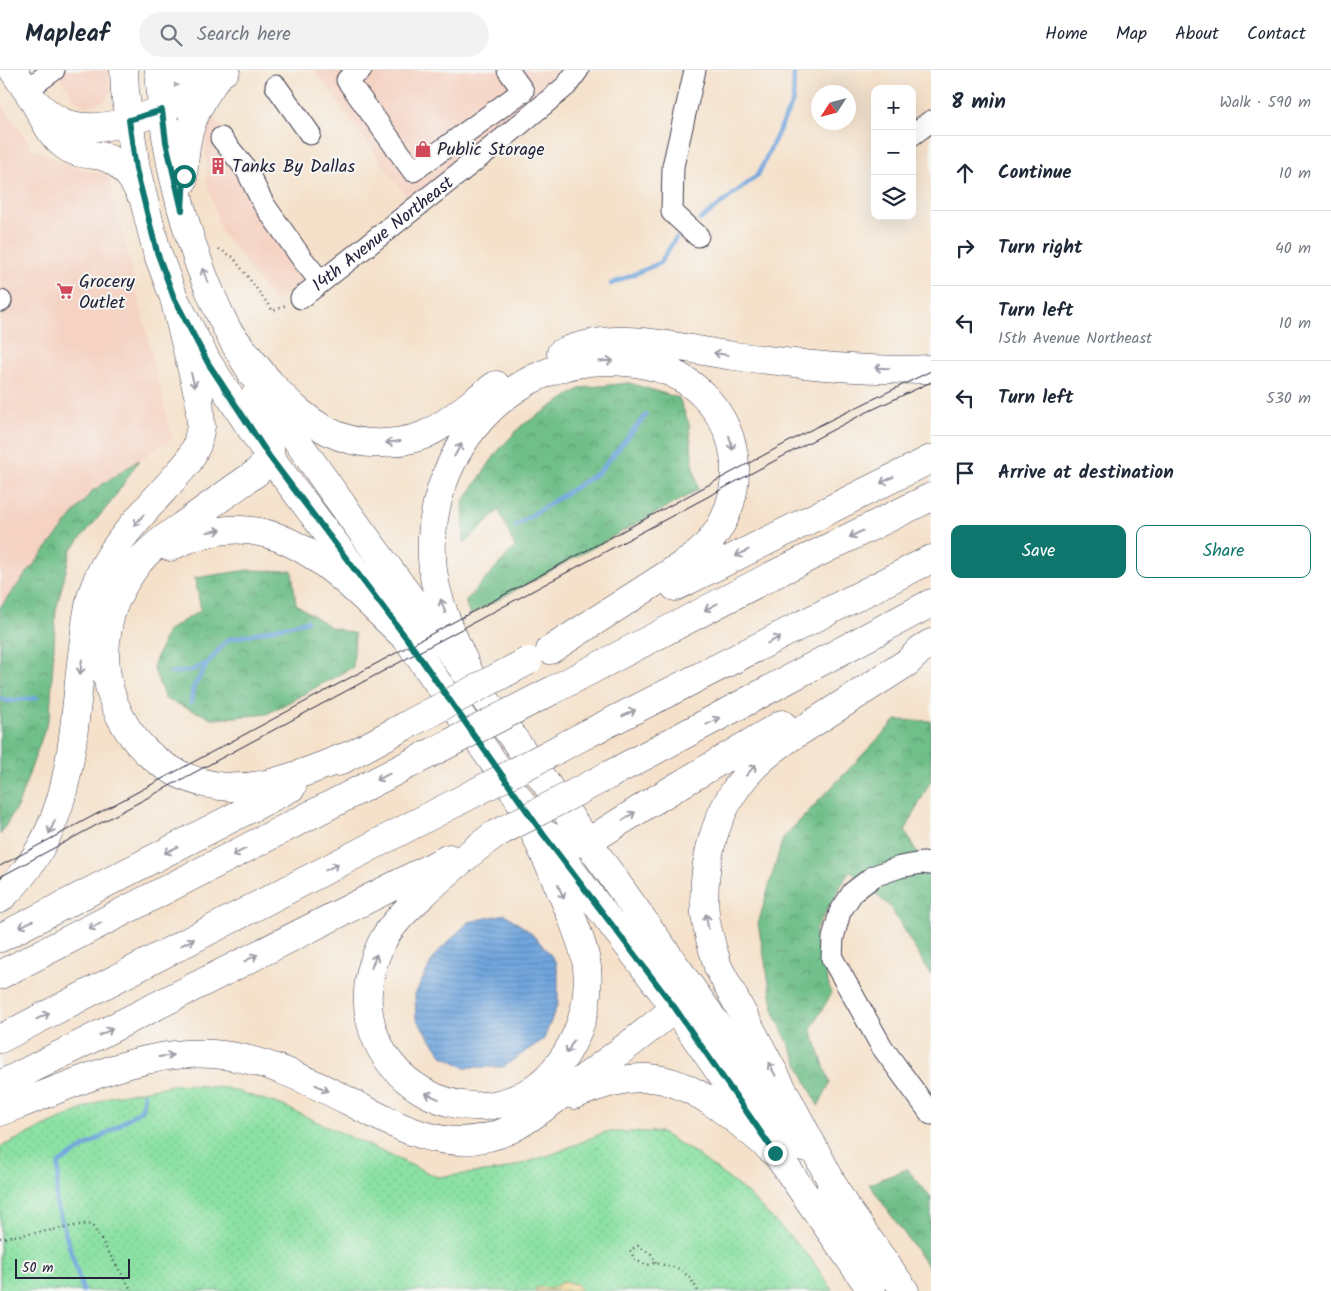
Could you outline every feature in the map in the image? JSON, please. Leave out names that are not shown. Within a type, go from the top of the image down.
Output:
[{"type":"main road","points":[[0,899],[19,881],[32,864],[45,840],[62,799],[69,759],[88,608],[98,576],[116,546],[189,461],[197,445],[201,426],[199,398],[174,298],[157,252],[136,169],[125,92],[124,70]]},
{"type":"main road","points":[[138,70],[141,91],[162,110]]},
{"type":"main road","points":[[159,70],[166,142],[182,210],[202,269],[228,331],[266,397],[346,511],[588,842],[905,1291]]},
{"type":"main road","points":[[179,70],[197,77],[222,73]]},
{"type":"main road","points":[[24,87],[48,113],[68,124],[96,126],[129,120],[162,110],[181,102],[222,73]]},
{"type":"main road","points":[[182,210],[185,155],[189,128],[195,111],[222,73]]},
{"type":"main road","points":[[24,87],[54,136],[65,146],[78,152],[102,156],[120,165],[134,181],[143,200]]},
{"type":"main road","points":[[129,120],[146,142],[161,204],[190,289],[219,348],[251,400],[261,407],[310,477],[346,511]]},
{"type":"main road","points":[[174,298],[208,363],[269,456],[407,639],[543,834],[675,1008],[872,1291]]},
{"type":"main road","points":[[228,331],[283,396],[311,421],[341,438],[376,444],[408,440],[429,433],[514,373],[567,350],[604,340],[646,341],[731,355],[821,366],[931,369]]},
{"type":"main road","points":[[474,684],[443,607],[434,575],[431,550],[432,525],[440,488],[459,447],[474,427],[501,400],[547,373],[581,364],[614,360],[650,365],[666,370],[696,388],[710,402],[726,429],[732,446],[735,474],[733,492],[724,519],[710,541],[693,558],[539,655]]},
{"type":"main road","points":[[251,400],[252,412],[268,436],[271,446],[269,456],[264,465],[256,472],[147,553],[118,596],[109,621],[105,646],[105,671],[111,698],[120,718],[133,738],[150,755],[166,767],[191,780],[218,786],[252,786],[278,781],[353,754]]},
{"type":"main road","points":[[0,938],[240,815],[539,655],[931,459]]},
{"type":"main road","points":[[0,975],[772,576],[931,497]]},
{"type":"main road","points":[[118,596],[135,575],[153,558],[168,548],[204,533],[221,530],[253,531],[283,538],[300,546],[347,583],[407,639]]},
{"type":"main road","points":[[0,1039],[585,735],[931,559]]},
{"type":"main road","points":[[0,1086],[494,836],[931,603]]},
{"type":"main road","points":[[543,834],[568,843],[588,842],[901,652],[926,646]]},
{"type":"main road","points":[[844,1205],[718,966],[710,941],[705,915],[704,889],[707,864],[718,822],[728,802],[750,770],[785,741],[908,662],[926,646]]},
{"type":"main road","points":[[494,836],[457,863],[402,914],[382,942],[372,964],[368,984],[368,1008],[371,1026],[380,1049],[391,1065],[407,1081],[428,1095],[451,1103],[468,1106],[485,1106],[511,1100],[535,1087],[547,1077],[564,1058],[572,1044],[579,1028],[587,998],[586,966],[583,950],[563,896],[519,800]]},
{"type":"main road","points":[[0,1112],[118,1067],[152,1058],[180,1054],[212,1054],[256,1061],[299,1076],[387,1121],[432,1137],[446,1140],[471,1140],[492,1136],[512,1128],[542,1108],[675,1008],[682,992],[683,984],[680,972]]},
{"type":"main road","points":[[0,1125],[118,1067]]},
{"type":"main road","points":[[542,1108],[582,1092],[623,1080],[648,1078],[670,1082],[693,1092],[725,1112],[775,1153]]},
{"type":"street","points":[[24,87],[54,70]]},
{"type":"street","points":[[349,73],[413,171],[522,91],[508,70]]},
{"type":"street","name":"14th Avenue Northeast","points":[[301,298],[501,140],[566,86],[578,70]]},
{"type":"street","points":[[695,70],[673,166],[672,212],[698,236]]},
{"type":"street","points":[[276,86],[310,134]]},
{"type":"street","points":[[916,132],[931,121]]},
{"type":"street","points":[[222,138],[246,169],[263,203],[297,252],[321,282]]},
{"type":"street","points":[[931,864],[922,863],[900,867],[874,876],[853,892],[840,912],[833,938],[832,958],[882,1047],[931,1114]]},
{"type":"path","points":[[219,249],[233,257],[273,311],[301,298]]},
{"type":"path","points":[[0,1238],[85,1224],[92,1225],[132,1291]]},
{"type":"path","points":[[656,1263],[651,1254],[638,1246],[630,1250],[635,1260],[647,1264],[656,1263],[680,1270],[690,1279],[698,1291]]},
{"type":"shaded area","points":[[55,70],[111,70],[111,90],[105,100],[95,105],[85,106],[74,98]]},
{"type":"shaded area","name":"Public Storage","points":[[314,70],[563,70],[537,96],[411,203]]},
{"type":"shaded area","points":[[0,101],[33,149],[80,169],[109,176],[172,439],[92,491],[0,607]]},
{"type":"shaded area","points":[[207,108],[323,267],[275,303],[221,231],[207,181],[205,119]]},
{"type":"green space","points":[[629,383],[679,398],[689,424],[698,490],[470,615],[465,601],[515,547],[499,510],[464,543],[463,502],[498,451],[521,426],[581,388]]},
{"type":"green space","points":[[139,460],[112,501],[71,550],[56,610],[50,715],[18,805],[0,835],[0,607],[92,491]]},
{"type":"green space","points":[[248,570],[292,571],[296,604],[330,627],[355,634],[353,667],[267,714],[214,719],[165,699],[153,667],[167,631],[201,610],[195,578]]},
{"type":"green space","points":[[896,720],[931,721],[931,780],[905,831],[931,878],[931,975],[890,907],[850,870],[815,931],[831,994],[811,1029],[830,1083],[818,1106],[775,1015],[758,924],[783,838]]},
{"type":"green space","points":[[178,1084],[226,1088],[281,1105],[437,1177],[502,1170],[553,1154],[605,1132],[660,1132],[695,1153],[746,1192],[809,1256],[833,1291],[0,1291],[0,1147],[109,1097]]},
{"type":"green space","points":[[907,1169],[931,1197],[931,1271],[869,1184]]},
{"type":"sand","points":[[562,1282],[577,1284],[581,1291],[536,1291],[535,1288],[551,1289]]},
{"type":"water","points":[[505,914],[530,932],[556,962],[558,1003],[544,1039],[503,1067],[464,1067],[443,1056],[416,1019],[415,994],[435,955],[468,922]]},
{"type":"waterway","points":[[700,220],[758,175],[793,101],[794,70]]},
{"type":"waterway","points":[[611,284],[660,263],[676,238]]},
{"type":"waterway","points":[[515,526],[599,472],[646,415]]},
{"type":"waterway","points":[[191,703],[193,688],[208,663],[227,640],[307,621]]},
{"type":"waterway","points":[[171,673],[190,671],[208,663]]},
{"type":"waterway","points":[[0,698],[8,701],[37,698]]},
{"type":"waterway","points":[[83,1291],[56,1202],[59,1163],[142,1109],[144,1094]]},
{"type":"tram line","points":[[0,866],[816,427],[931,371]]},
{"type":"tram line","points":[[0,877],[804,445],[863,414],[931,382]]},
{"type":"place","name":"Public Storage","points":[[423,149]]},
{"type":"place","name":"Tanks By Dallas","points":[[218,166]]},
{"type":"place","name":"Grocery Outlet","points":[[65,291]]},
{"type":"route","points":[[184,176],[182,210],[166,142],[162,110],[129,120],[136,169],[157,252],[174,298],[208,363],[269,456],[407,639],[543,834],[675,1008],[775,1153]]}]
